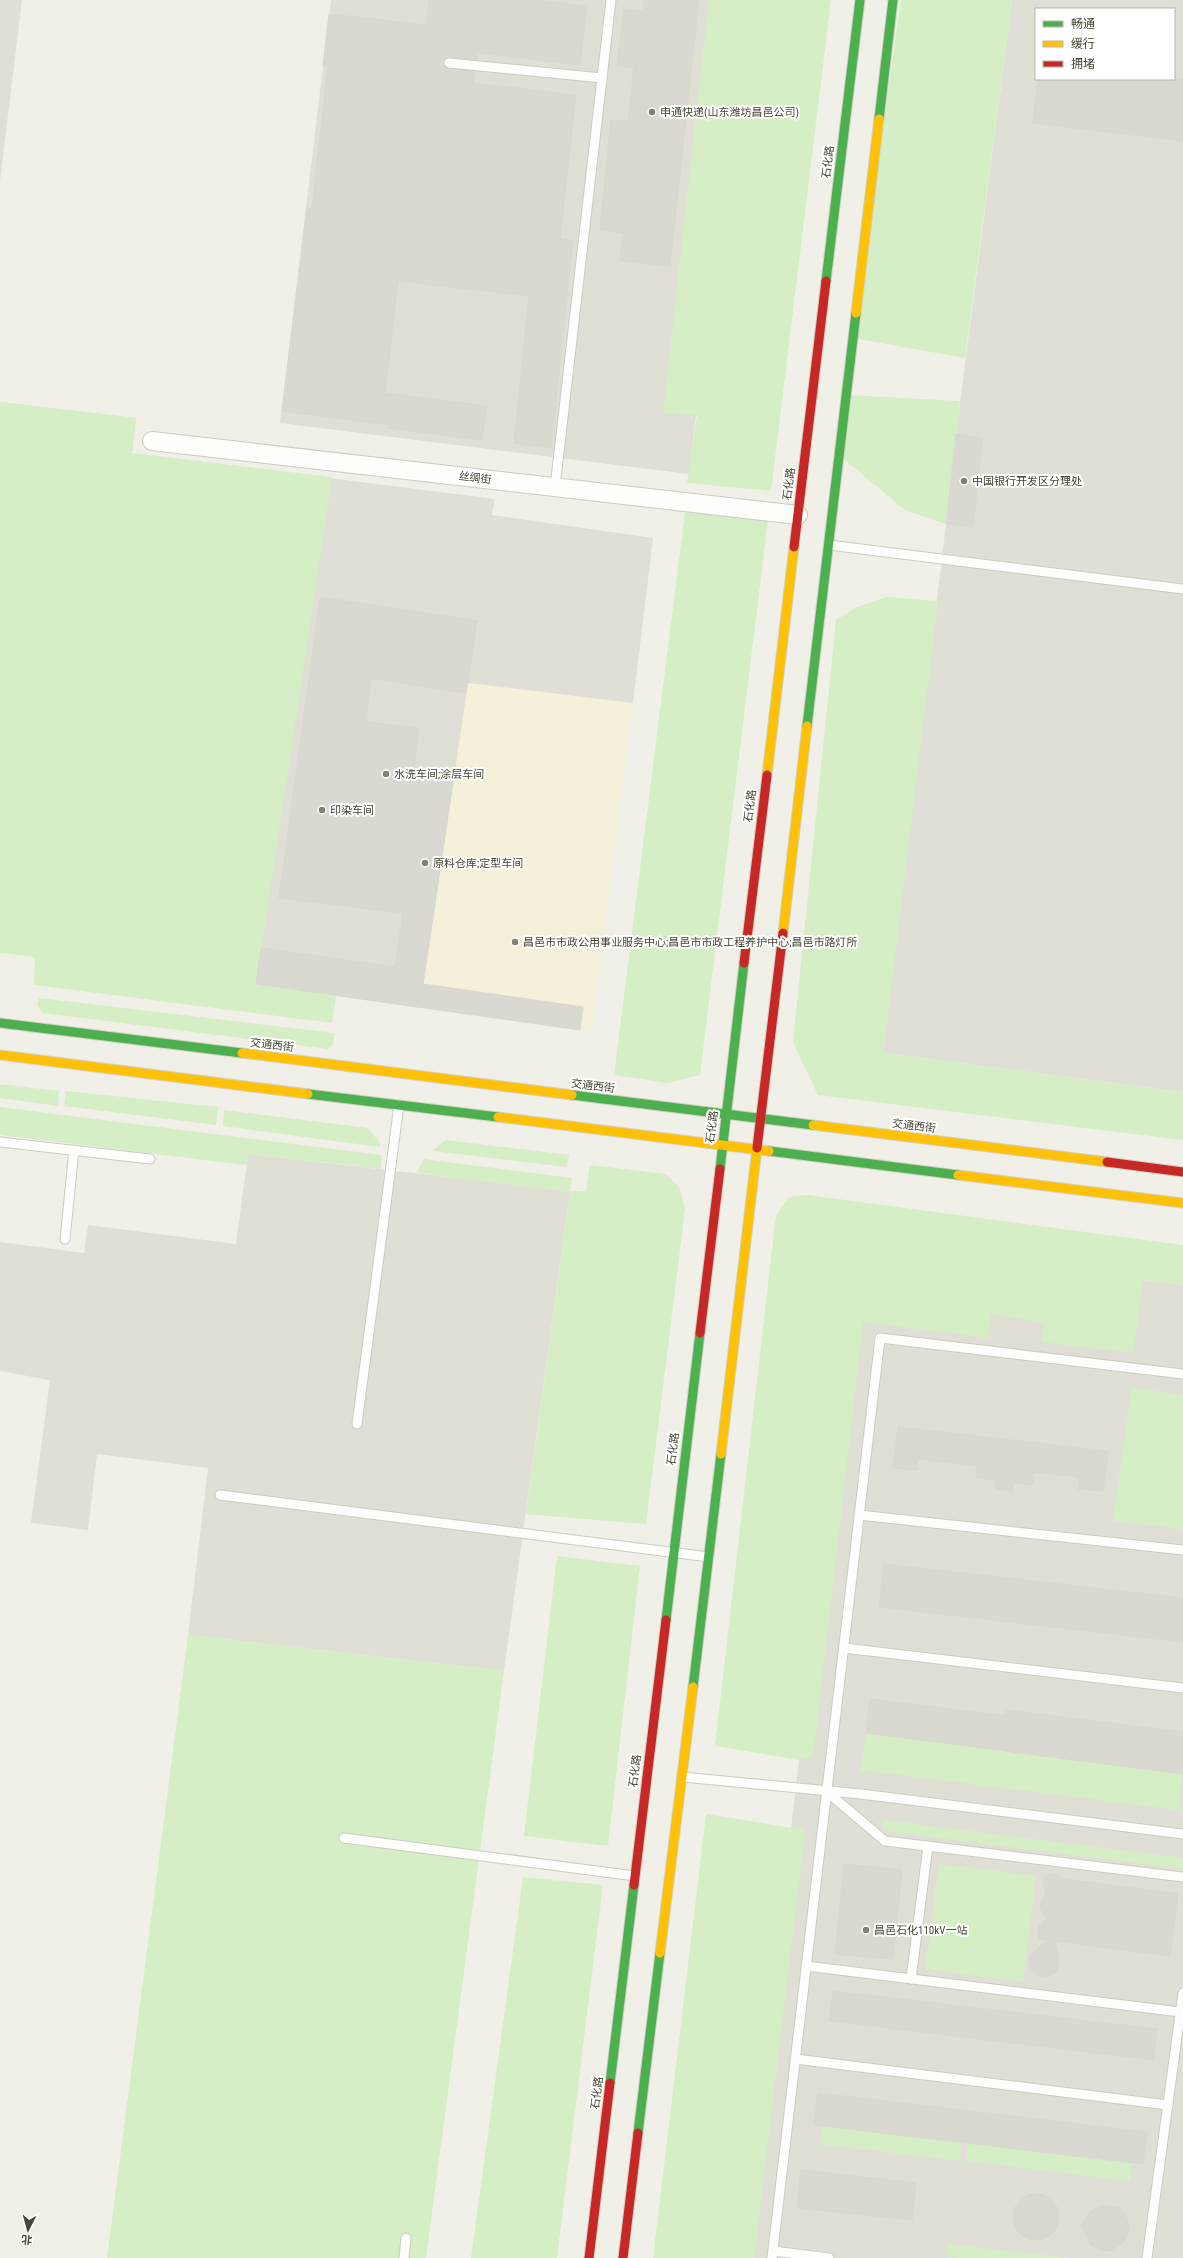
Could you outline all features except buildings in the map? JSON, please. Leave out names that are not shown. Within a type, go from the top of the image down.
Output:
[{"type":"main road","name":"石化路","points":[[589,2258],[725,1114],[860,0]]},
{"type":"main road","points":[[624,2258],[709,1557],[893,0]]},
{"type":"main road","name":"交通西街","points":[[0,1023],[1183,1172]]},
{"type":"main road","points":[[0,1055],[722,1145],[757,1148],[1183,1203]]},
{"type":"street","name":"丝绸街","points":[[152,441],[798,515]]},
{"type":"lane","points":[[555,487],[611,0]]},
{"type":"lane","points":[[450,63],[602,78]]},
{"type":"lane","points":[[829,545],[1183,589]]},
{"type":"lane","points":[[357,1424],[399,1105]]},
{"type":"lane","points":[[0,1142],[150,1159]]},
{"type":"lane","points":[[65,1239],[74,1150]]},
{"type":"lane","points":[[829,2258],[772,2255],[880,1338],[1183,1374]]},
{"type":"lane","points":[[220,1495],[709,1557]]},
{"type":"lane","points":[[859,1515],[1183,1550]]},
{"type":"lane","points":[[844,1648],[1183,1688]]},
{"type":"lane","points":[[682,1777],[826,1791],[1183,1834]]},
{"type":"lane","points":[[826,1791],[885,1841],[1183,1876]]},
{"type":"lane","points":[[344,1838],[635,1876]]},
{"type":"lane","points":[[911,1979],[928,1846]]},
{"type":"lane","points":[[806,1966],[1180,2012]]},
{"type":"lane","points":[[1147,2258],[1183,1993]]},
{"type":"lane","points":[[795,2059],[1168,2105]]},
{"type":"lane","points":[[404,2258],[406,2238]]},
{"type":"shaded area","points":[[0,0],[22,0],[0,181]]},
{"type":"shaded area","points":[[331,0],[745,0],[689,474],[280,423]]},
{"type":"shaded area","points":[[1012,0],[1183,0],[1183,1092],[883,1053],[946,524],[973,527],[983,439],[956,434]]},
{"type":"shaded area","points":[[0,402],[136,418],[132,453],[495,499],[492,515],[653,538],[633,703],[468,683],[420,1008],[256,984]]},
{"type":"shaded area","points":[[468,683],[633,703],[591,1032],[420,1008]]},
{"type":"shaded area","points":[[248,1154],[570,1191],[504,1671],[188,1635],[208,1468],[97,1454],[88,1530],[31,1523],[50,1380],[0,1371],[0,1242],[84,1253],[88,1225],[236,1244]]},
{"type":"shaded area","points":[[859,1244],[1183,1285],[1183,2258],[741,2258]]},
{"type":"green space","points":[[709,0],[831,0],[771,491],[687,483],[697,415],[663,413]]},
{"type":"green space","points":[[901,0],[1012,0],[965,358],[853,338]]},
{"type":"green space","points":[[847,395],[960,401],[946,524],[905,510],[839,455]]},
{"type":"green space","points":[[0,402],[136,418],[132,453],[332,477],[256,984],[336,996],[332,1023],[34,985],[35,957],[0,953]]},
{"type":"green space","points":[[685,512],[768,520],[700,1075],[667,1083],[614,1075]]},
{"type":"green space","points":[[886,597],[938,601],[883,1053],[1183,1092],[1183,1140],[818,1095],[793,1042],[836,620],[855,608]]},
{"type":"green space","points":[[39,998],[335,1033],[333,1044],[328,1049],[43,1013],[37,1005]]},
{"type":"green space","points":[[0,1084],[59,1091],[58,1106],[0,1098]]},
{"type":"green space","points":[[66,1091],[218,1107],[216,1125],[64,1106]]},
{"type":"green space","points":[[0,1107],[382,1155],[381,1169],[248,1154],[246,1165],[0,1135]]},
{"type":"green space","points":[[224,1110],[368,1128],[380,1143],[380,1147],[223,1126]]},
{"type":"green space","points":[[446,1140],[569,1155],[567,1167],[432,1151]]},
{"type":"green space","points":[[424,1159],[572,1178],[570,1191],[586,1191],[590,1165],[666,1174],[679,1187],[685,1209],[646,1524],[526,1514],[570,1192],[417,1173]]},
{"type":"green space","points":[[808,1195],[1183,1245],[1183,1285],[1143,1280],[1133,1353],[1042,1342],[1044,1323],[990,1314],[988,1338],[863,1322],[813,1757],[798,1760],[715,1746],[776,1215],[789,1197]]},
{"type":"green space","points":[[1132,1388],[1183,1395],[1183,1529],[1113,1521]]},
{"type":"green space","points":[[557,1556],[640,1566],[608,1846],[524,1836]]},
{"type":"green space","points":[[188,1635],[504,1671],[426,2258],[107,2258]]},
{"type":"green space","points":[[866,1733],[1183,1774],[1179,1810],[860,1770]]},
{"type":"green space","points":[[706,1814],[805,1830],[754,2258],[653,2258]]},
{"type":"green space","points":[[884,1820],[1183,1858],[1183,1869],[883,1831]]},
{"type":"green space","points":[[939,1864],[1036,1876],[1023,1982],[925,1969]]},
{"type":"green space","points":[[523,1877],[603,1885],[557,2258],[471,2258]]},
{"type":"green space","points":[[822,2125],[961,2142],[959,2161],[820,2144]]},
{"type":"green space","points":[[968,2143],[1132,2162],[1130,2181],[967,2161]]},
{"type":"green space","points":[[948,2244],[1068,2258],[947,2257]]},
{"type":"traffic: fast","points":[[826,281],[860,0]]},
{"type":"traffic: fast","points":[[879,119],[893,0]]},
{"type":"traffic: fast","points":[[807,726],[856,313]]},
{"type":"traffic: fast","points":[[720,1169],[744,963]]},
{"type":"traffic: fast","points":[[0,1023],[242,1053]]},
{"type":"traffic: fast","points":[[308,1094],[498,1117]]},
{"type":"traffic: fast","points":[[572,1095],[813,1125]]},
{"type":"traffic: fast","points":[[769,1151],[958,1175]]},
{"type":"traffic: fast","points":[[666,1620],[700,1333]]},
{"type":"traffic: fast","points":[[693,1687],[721,1454]]},
{"type":"traffic: fast","points":[[610,2083],[634,1885]]},
{"type":"traffic: fast","points":[[638,2133],[660,1953]]},
{"type":"traffic: slow","points":[[856,313],[879,119]]},
{"type":"traffic: slow","points":[[767,775],[794,547]]},
{"type":"traffic: slow","points":[[783,933],[807,726]]},
{"type":"traffic: slow","points":[[242,1053],[572,1095]]},
{"type":"traffic: slow","points":[[0,1055],[308,1094]]},
{"type":"traffic: slow","points":[[498,1117],[769,1151]]},
{"type":"traffic: slow","points":[[813,1125],[1107,1162]]},
{"type":"traffic: slow","points":[[721,1454],[757,1148]]},
{"type":"traffic: slow","points":[[958,1175],[1183,1203]]},
{"type":"traffic: slow","points":[[660,1953],[693,1687]]},
{"type":"traffic: jam","points":[[794,547],[826,281]]},
{"type":"traffic: jam","points":[[744,963],[767,775]]},
{"type":"traffic: jam","points":[[757,1148],[783,933]]},
{"type":"traffic: jam","points":[[1107,1162],[1183,1172]]},
{"type":"traffic: jam","points":[[700,1333],[720,1169]]},
{"type":"traffic: jam","points":[[634,1885],[666,1620]]},
{"type":"traffic: jam","points":[[589,2258],[610,2083]]},
{"type":"traffic: jam","points":[[623,2258],[638,2133]]},
{"type":"place","name":"申通快递(山东潍坊昌邑公司)","points":[[652,112]]},
{"type":"place","name":"中国银行开发区分理处","points":[[964,481]]},
{"type":"place","name":"水洗车间;涂层车间","points":[[386,774]]},
{"type":"place","name":"印染车间","points":[[322,810]]},
{"type":"place","name":"原料仓库;定型车间","points":[[425,863]]},
{"type":"place","name":"昌邑市市政公用事业服务中心;昌邑市市政工程养护中心;昌邑市路灯所","points":[[515,942]]},
{"type":"place","name":"昌邑石化110kV一站","points":[[866,1930]]}]
